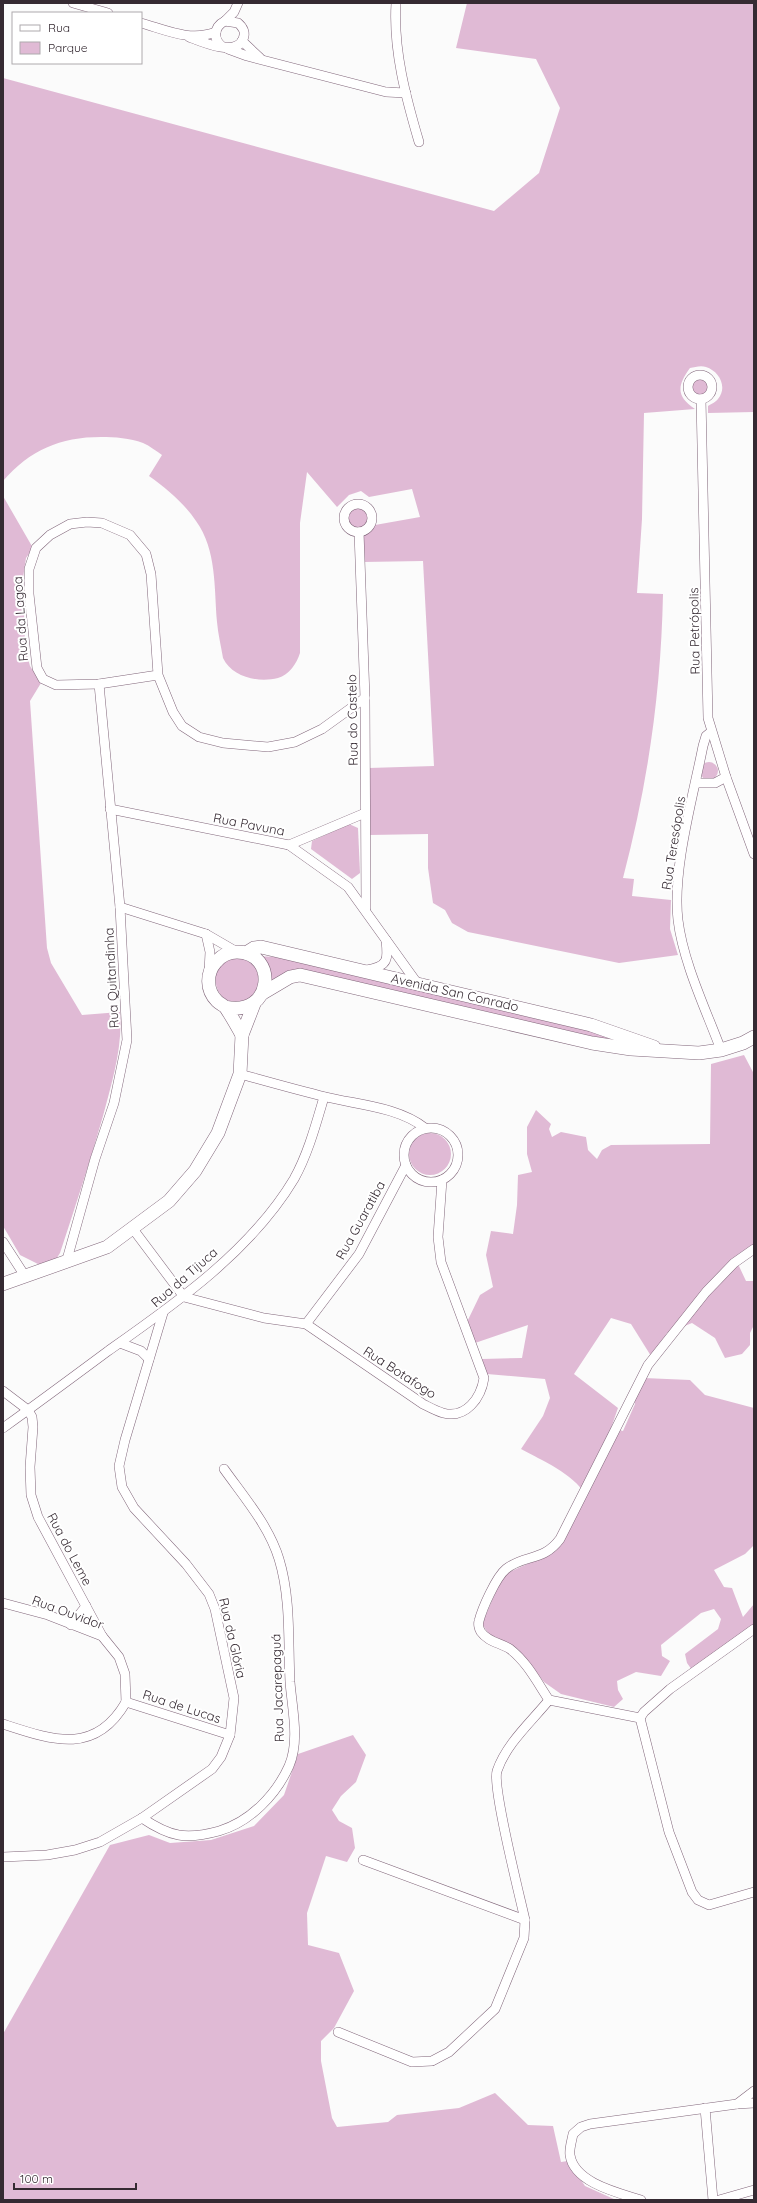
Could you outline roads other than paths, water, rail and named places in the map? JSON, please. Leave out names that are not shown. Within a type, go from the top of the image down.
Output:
[{"type":"street","points":[[73,3],[98,6],[107,12]]},
{"type":"street","points":[[239,3],[238,23],[244,33],[242,41],[236,47],[225,48],[217,41],[216,32],[220,23],[225,21],[234,12],[239,3]]},
{"type":"street","points":[[396,3],[395,20],[397,46],[406,93],[419,142]]},
{"type":"street","points":[[225,21],[234,21],[238,23]]},
{"type":"street","points":[[142,23],[225,48],[240,54],[386,92],[406,93]]},
{"type":"street","points":[[189,37],[202,36],[216,32]]},
{"type":"street","points":[[242,41],[263,59]]},
{"type":"street","name":"Rua Petrópolis","points":[[701,399],[704,447],[708,718],[711,732],[726,777],[754,854]]},
{"type":"street","name":"Rua da Lagoa","points":[[158,675],[99,684],[56,685],[43,679],[36,668],[29,594],[29,569],[36,548],[50,535],[70,524],[87,522],[102,523],[130,536],[146,554],[151,574],[158,675],[173,712],[182,726],[199,737],[223,743],[268,747],[295,742],[322,729],[365,698]]},
{"type":"street","name":"Rua do Castelo","points":[[359,532],[365,698],[366,908]]},
{"type":"street","name":"Rua Quitandinha","points":[[66,1263],[95,1159],[114,1104],[127,1040],[120,907],[99,684]]},
{"type":"street","name":"Rua Teresópolis","points":[[711,732],[706,736],[703,746],[679,871],[678,919],[693,976],[721,1050]]},
{"type":"street","points":[[696,783],[715,783],[726,777]]},
{"type":"street","name":"Rua Pavuna","points":[[110,809],[289,845],[348,887],[366,908],[417,983]]},
{"type":"street","points":[[289,845],[365,812]]},
{"type":"street","points":[[3,1284],[66,1263],[107,1247],[169,1201],[195,1170],[218,1133],[240,1074],[242,1035],[254,1004],[263,992],[266,983],[265,974],[255,958],[206,934],[120,907]]},
{"type":"street","points":[[206,934],[210,952],[208,984],[211,993],[217,1001],[225,1006],[240,1008],[254,1004]]},
{"type":"street","points":[[363,970],[378,968],[385,963],[388,956],[386,938]]},
{"type":"street","name":"Avenida San Conrado","points":[[242,952],[261,947],[363,970],[591,1024],[662,1050]]},
{"type":"street","points":[[209,974],[219,958],[227,953],[242,952]]},
{"type":"street","name":"Avenida San Conrado","points":[[263,992],[290,976],[300,975],[592,1043],[631,1049],[662,1050],[688,1054],[721,1050],[754,1037]]},
{"type":"street","points":[[225,1006],[242,1035]]},
{"type":"street","points":[[240,1074],[324,1097],[396,1113],[414,1120],[425,1128],[443,1130],[456,1142],[458,1160],[455,1168],[442,1180],[429,1182],[418,1179],[406,1165],[404,1156],[410,1138],[425,1128]]},
{"type":"street","name":"Rua da Tijuca","points":[[3,1428],[184,1297],[230,1255],[276,1204],[294,1178],[307,1150],[324,1097]]},
{"type":"street","name":"Rua Guaratiba","points":[[306,1324],[359,1254],[406,1165]]},
{"type":"street","name":"Rua Botafogo","points":[[184,1297],[264,1318],[306,1324],[422,1404],[443,1413],[460,1412],[471,1406],[482,1392],[484,1378],[441,1262],[438,1237],[442,1180]]},
{"type":"street","points":[[133,1229],[184,1297]]},
{"type":"street","points":[[3,1242],[25,1276]]},
{"type":"street","points":[[640,1718],[549,1700],[524,1662],[509,1648],[488,1638],[480,1631],[478,1622],[493,1590],[505,1570],[516,1563],[545,1554],[554,1548],[560,1539],[648,1365],[706,1292],[734,1263],[754,1249]]},
{"type":"street","name":"Rua da Glória","points":[[3,1857],[47,1854],[75,1850],[100,1842],[142,1818],[212,1769],[221,1758],[230,1736],[234,1698],[215,1609],[209,1594],[186,1564],[134,1508],[122,1487],[120,1466],[163,1313]]},
{"type":"street","points":[[120,1343],[141,1351],[149,1359]]},
{"type":"street","points":[[3,1391],[28,1410]]},
{"type":"street","name":"Rua do Leme","points":[[28,1410],[33,1427],[30,1467],[31,1495],[38,1517],[49,1542],[102,1636]]},
{"type":"street","name":"Rua Jacarepaguá","points":[[142,1818],[156,1828],[179,1836],[205,1835],[232,1827],[261,1806],[275,1790],[290,1765],[294,1722],[286,1586],[279,1558],[271,1538],[224,1469]]},
{"type":"street","name":"Rua Ouvidor","points":[[3,1603],[48,1615],[102,1636],[119,1657],[125,1674],[126,1702]]},
{"type":"street","name":"Rua do Leme","points":[[71,1624],[86,1606]]},
{"type":"street","points":[[754,1629],[670,1689],[644,1712],[640,1718],[669,1832],[692,1892],[698,1900],[709,1905],[754,1892]]},
{"type":"street","points":[[338,2032],[412,2062],[432,2061],[450,2052],[495,2009],[524,1938],[525,1920],[499,1796],[497,1773],[505,1754],[549,1700]]},
{"type":"street","points":[[3,1724],[27,1732],[68,1740],[85,1739],[102,1731],[120,1713],[126,1702]]},
{"type":"street","name":"Rua de Lucas","points":[[126,1702],[230,1736]]},
{"type":"street","points":[[363,1860],[525,1920]]},
{"type":"street","points":[[737,2104],[754,2091]]},
{"type":"street","points":[[641,2200],[605,2188],[587,2179],[577,2170],[570,2156],[573,2134],[581,2127],[705,2108],[754,2103]]},
{"type":"street","points":[[705,2108],[712,2200]]},
{"type":"street","points":[[719,2200],[754,2190]]}]
